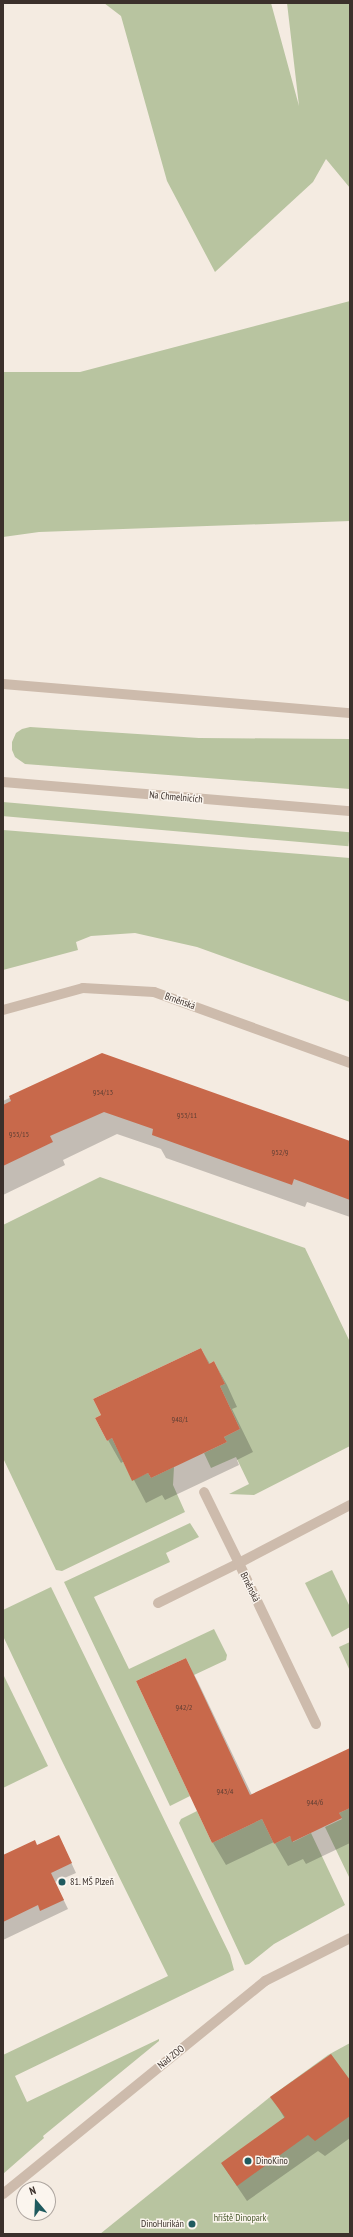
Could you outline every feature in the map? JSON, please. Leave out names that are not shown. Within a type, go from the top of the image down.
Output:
[{"type":"street","points":[[3,684],[350,713]]},
{"type":"street","name":"Na Chmelnicích","points":[[3,782],[350,811]]},
{"type":"street","name":"Brněnská","points":[[3,1010],[83,988],[154,992],[350,1063]]},
{"type":"street","points":[[158,1603],[238,1563],[204,1492]]},
{"type":"street","name":"Brněnská","points":[[316,1724],[238,1563],[350,1505]]},
{"type":"street","name":"Nad ZOO","points":[[3,2194],[265,1981],[350,1938]]},
{"type":"green space","points":[[104,3],[271,3],[299,106],[287,3],[350,3],[350,188],[326,159],[313,182],[215,272],[167,181],[121,16]]},
{"type":"green space","points":[[350,301],[350,521],[39,532],[3,537],[3,372],[80,372]]},
{"type":"green space","points":[[30,727],[199,738],[350,739],[350,789],[25,764],[15,757],[12,750],[12,742],[16,733],[22,729]]},
{"type":"green space","points":[[3,802],[350,832],[348,846],[3,816]]},
{"type":"green space","points":[[3,830],[350,858],[350,1002],[197,947],[135,933],[91,936],[76,942],[78,950],[3,970]]},
{"type":"green space","points":[[100,1177],[305,1248],[350,1342],[350,1446],[254,1495],[229,1494],[249,1484],[236,1457],[211,1468],[204,1453],[227,1442],[224,1437],[240,1429],[220,1386],[225,1384],[214,1361],[209,1364],[201,1348],[93,1399],[101,1415],[95,1418],[107,1441],[112,1438],[132,1480],[148,1473],[151,1478],[174,1467],[173,1485],[185,1512],[62,1571],[56,1570],[3,1458],[3,1225]]},
{"type":"green space","points":[[190,1523],[199,1537],[166,1553],[170,1562],[94,1597],[129,1669],[214,1629],[227,1655],[226,1660],[194,1675],[186,1658],[136,1681],[190,1796],[170,1806],[64,1582]]},
{"type":"green space","points":[[332,1570],[350,1607],[350,1627],[332,1637],[305,1583]]},
{"type":"green space","points":[[51,1587],[230,1955],[234,1970],[15,2076],[27,2102],[159,2039],[159,2041],[43,2136],[44,2138],[3,2174],[3,2055],[168,1976],[61,1759],[3,1636],[3,1610]]},
{"type":"green space","points":[[350,1642],[350,1671],[339,1647]]},
{"type":"green space","points":[[3,1674],[48,1766],[3,1788]]},
{"type":"green space","points":[[350,1808],[350,1879],[325,1827],[342,1819],[339,1813]]},
{"type":"green space","points":[[197,1811],[212,1843],[262,1819],[274,1844],[290,1836],[293,1842],[311,1833],[345,1905],[274,1944],[249,1964],[245,1965],[179,1823],[181,1819]]},
{"type":"green space","name":"hřiště Dinopark","points":[[350,2043],[350,2234],[100,2234],[270,2097],[328,2055]]},
{"type":"building","points":[[102,1053],[350,1141],[350,1200],[294,1179],[292,1185],[152,1135],[153,1129],[104,1112],[50,1136],[53,1142],[3,1166],[3,1105],[11,1101],[9,1096]]},
{"type":"building","points":[[201,1348],[209,1364],[214,1361],[225,1384],[220,1386],[240,1429],[224,1437],[227,1442],[151,1478],[148,1473],[132,1481],[112,1438],[107,1441],[95,1418],[101,1415],[93,1399]]},
{"type":"building","points":[[186,1658],[250,1795],[350,1748],[350,1808],[339,1813],[342,1818],[292,1842],[290,1836],[274,1844],[262,1819],[212,1843],[136,1681]]},
{"type":"building","points":[[59,1835],[72,1863],[51,1873],[64,1900],[40,1911],[38,1905],[3,1922],[3,1855],[35,1840],[37,1845]]},
{"type":"building","points":[[331,2054],[350,2080],[350,2116],[315,2141],[308,2135],[237,2186],[221,2163],[285,2117],[270,2097]]},
{"type":"place","name":"81. MŠ Plzeň","points":[[62,1882]]},
{"type":"place","name":"DinoKino","points":[[248,2161]]},
{"type":"place","name":"DinoHurikán","points":[[192,2224]]}]
